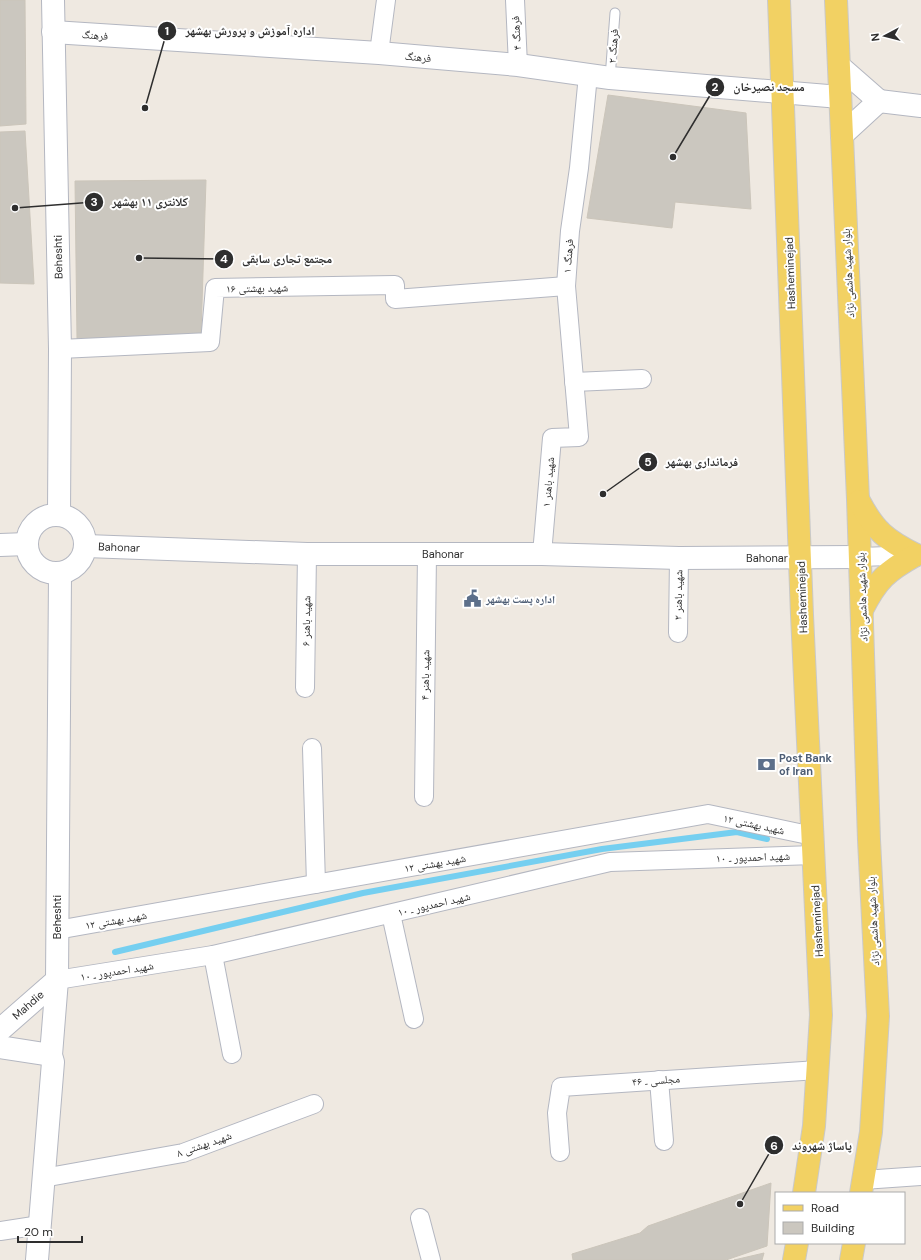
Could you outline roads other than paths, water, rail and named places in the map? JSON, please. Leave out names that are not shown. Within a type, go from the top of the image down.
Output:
[{"type":"main road","name":"Hasheminejad","points":[[779,0],[800,558],[821,1015],[814,1126],[804,1192]]},
{"type":"main road","name":"بلوار شهید هاشمی نژاد","points":[[836,0],[858,499],[869,840],[878,1016],[871,1132],[862,1186]]},
{"type":"main road","points":[[858,499],[870,521],[880,532],[893,543],[918,555]]},
{"type":"main road","points":[[862,610],[871,592],[880,580],[892,569],[918,555]]},
{"type":"main road","points":[[794,1260],[797,1244]]},
{"type":"main road","points":[[851,1260],[854,1244]]},
{"type":"street","name":"Beheshti","points":[[54,0],[53,32],[60,350],[59,515]]},
{"type":"street","points":[[379,53],[386,0]]},
{"type":"street","name":"فرهنگ ۴","points":[[515,0],[518,65]]},
{"type":"street","name":"فرهنگ","points":[[53,32],[379,53],[518,65],[610,78],[840,97]]},
{"type":"street","points":[[839,66],[878,102],[921,106]]},
{"type":"street","name":"فرهنگ ۱","points":[[579,437],[566,286],[588,75]]},
{"type":"street","points":[[842,134],[878,102]]},
{"type":"street","name":"شهید بهشتی ۱۶","points":[[60,350],[210,342],[215,288],[394,285],[395,299],[566,286]]},
{"type":"street","points":[[574,382],[642,379]]},
{"type":"street","name":"شهید باهنر ۱","points":[[542,554],[552,438],[579,437]]},
{"type":"street","points":[[59,515],[68,517],[78,525],[85,537],[86,546],[85,552],[78,564],[73,569],[60,574],[50,573],[33,563],[28,554],[27,544],[30,532],[36,522],[47,516],[59,515]]},
{"type":"street","points":[[0,545],[27,544]]},
{"type":"street","name":"Bahonar","points":[[86,546],[307,554],[542,554],[679,558],[860,557]]},
{"type":"street","name":"شهید باهنر ۶","points":[[305,688],[307,554]]},
{"type":"street","name":"شهید باهنر ۴","points":[[424,796],[427,554]]},
{"type":"street","points":[[860,557],[918,555]]},
{"type":"street","name":"شهید باهنر ۲","points":[[678,633],[679,558]]},
{"type":"street","name":"Beheshti","points":[[37,1260],[53,1062],[51,1055],[57,980],[60,574]]},
{"type":"street","points":[[312,748],[316,884]]},
{"type":"street","name":"شهید بهشتی ۱۲","points":[[57,930],[708,814],[813,846]]},
{"type":"street","name":"شهید احمدپور ـ ۱۰","points":[[57,980],[213,955],[610,862],[813,846]]},
{"type":"street","points":[[391,914],[414,1019]]},
{"type":"street","points":[[213,955],[232,1054]]},
{"type":"street","name":"Mahdie","points":[[0,1030],[57,980]]},
{"type":"street","points":[[0,1047],[51,1055]]},
{"type":"street","name":"مجلسی ـ ۴۶","points":[[560,1152],[557,1113],[561,1087],[818,1070]]},
{"type":"street","points":[[659,1080],[664,1141]]},
{"type":"street","name":"شهید بهشتی ۸","points":[[44,1178],[183,1153],[314,1104]]},
{"type":"street","points":[[862,1186],[921,1176]]},
{"type":"street","points":[[420,1218],[431,1260]]},
{"type":"street","points":[[0,1231],[40,1225]]},
{"type":"lane","name":"فرهنگ ۲","points":[[610,78],[615,13]]},
{"type":"waterway","points":[[115,952],[363,893],[602,849],[737,832],[767,839]]},
{"type":"place","name":"اداره آموزش و پرورش بهشهر","points":[[145,108]]},
{"type":"place","name":"مسجد نصیرخان","points":[[673,157]]},
{"type":"place","name":"کلانتری ۱۱ بهشهر","points":[[15,208]]},
{"type":"place","name":"مجتمع تجاری سابقی","points":[[139,258]]},
{"type":"place","name":"فرمانداری بهشهر","points":[[603,494]]},
{"type":"place","name":"اداره پست بهشهر","points":[[473,599]]},
{"type":"place","name":"Post Bank of Iran","points":[[766,764]]},
{"type":"place","name":"پاساژ شهروند","points":[[740,1204]]}]
